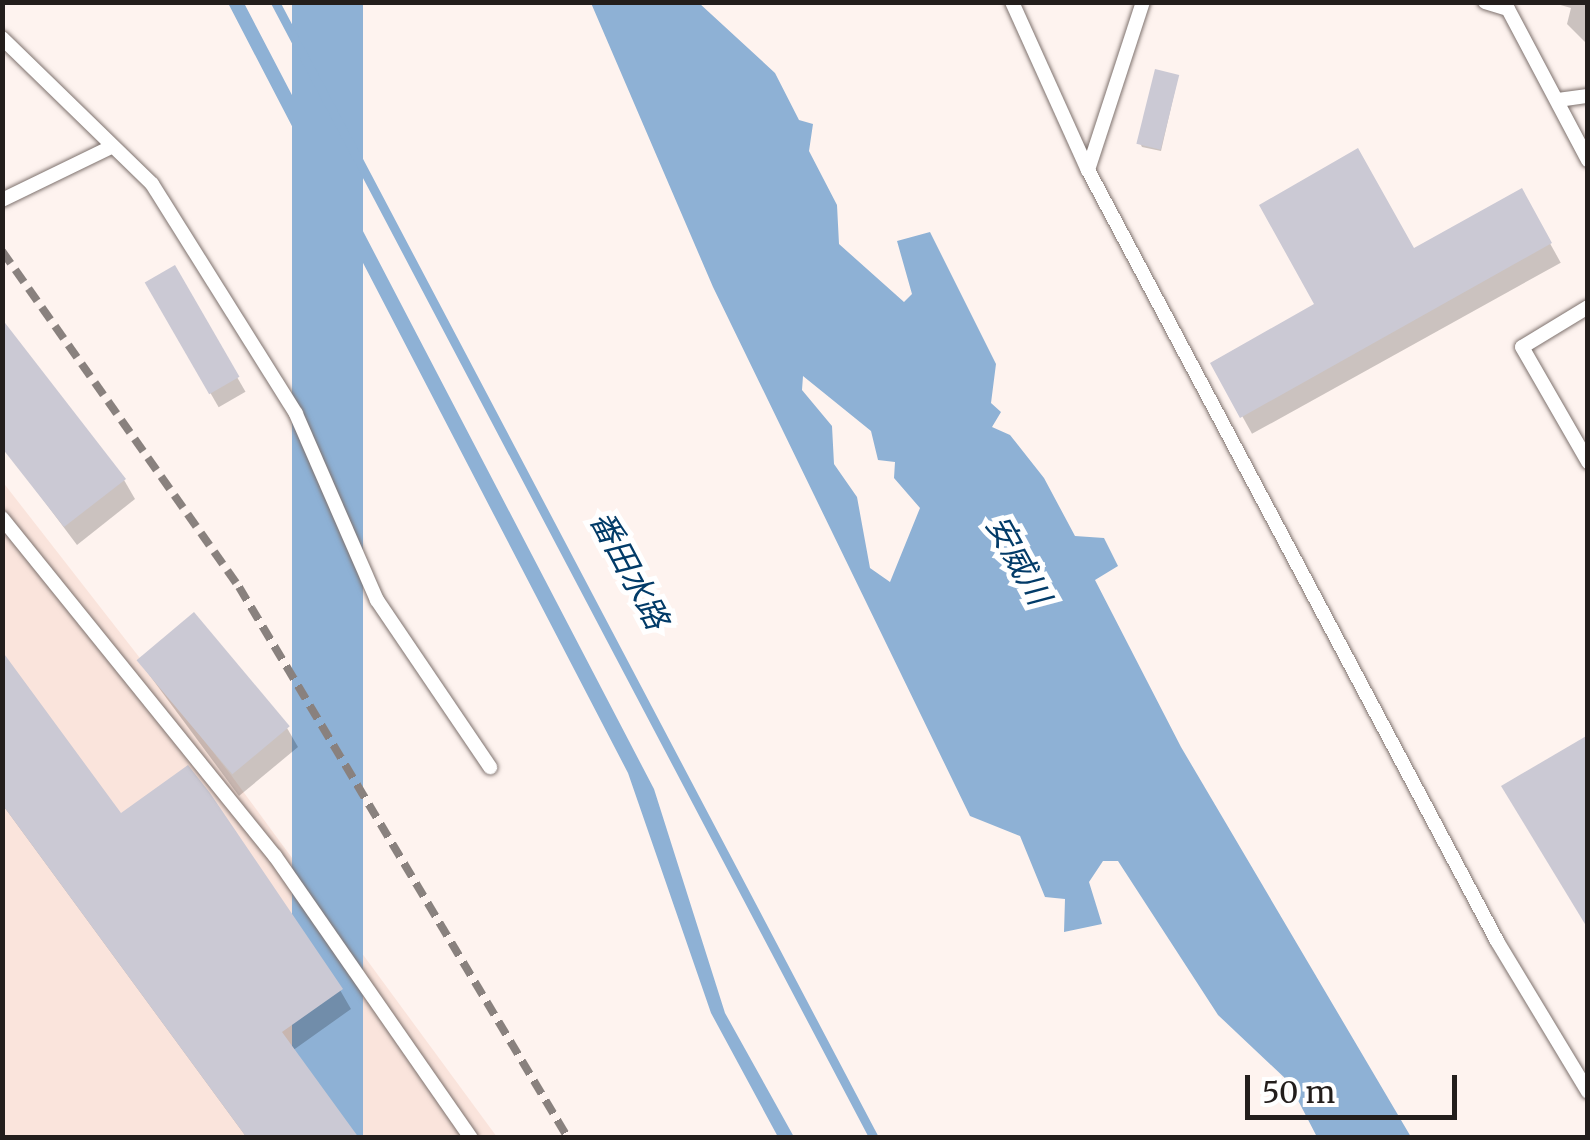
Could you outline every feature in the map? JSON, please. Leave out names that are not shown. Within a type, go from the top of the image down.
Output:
[{"type":"lane","points":[[1012,2],[1088,170],[1497,942],[1588,1092]]},
{"type":"lane","points":[[1088,170],[1143,2]]},
{"type":"lane","points":[[1485,2],[1508,9],[1588,160]]},
{"type":"lane","points":[[2,38],[152,184],[296,414],[376,600],[490,767]]},
{"type":"lane","points":[[1558,100],[1588,96]]},
{"type":"lane","points":[[2,200],[113,146]]},
{"type":"lane","points":[[1588,307],[1522,347],[1588,462]]},
{"type":"lane","points":[[2,518],[275,856],[471,1138]]},
{"type":"shaded area","points":[[2,481],[231,775],[497,1137],[3,1137]]},
{"type":"water","points":[[228,3],[244,3],[654,789],[725,1013],[794,1137],[778,1137],[711,1013],[628,773]]},
{"type":"water","points":[[292,3],[363,3],[363,1138],[292,1138]]},
{"type":"water","name":"安威川","points":[[591,3],[699,3],[775,73],[799,120],[813,124],[809,151],[837,205],[839,244],[904,302],[912,294],[897,241],[930,232],[996,364],[991,403],[1001,412],[992,427],[1010,435],[1044,478],[1075,536],[1104,538],[1118,566],[1095,580],[1181,747],[1411,1137],[1317,1137],[1288,1081],[1218,1015],[1118,861],[1103,861],[1089,882],[1102,924],[1064,932],[1065,899],[1045,897],[1020,836],[970,816],[713,287]],"holes":[[[803,376],[871,431],[878,460],[895,462],[894,478],[920,508],[890,582],[870,568],[857,497],[834,464],[832,426],[802,390]]]},
{"type":"building","points":[[1155,69],[1179,75],[1161,150],[1136,144]]},
{"type":"building","points":[[1358,148],[1414,248],[1522,188],[1552,243],[1240,418],[1210,363],[1314,304],[1259,205]]},
{"type":"building","points":[[175,265],[240,377],[209,394],[145,282]]},
{"type":"building","points":[[2,319],[126,479],[64,527],[2,448]]},
{"type":"building","points":[[194,612],[290,726],[232,774],[137,660]]},
{"type":"building","points":[[2,651],[121,813],[188,765],[210,793],[343,989],[282,1032],[359,1138],[247,1138],[2,804]]},
{"type":"building","points":[[1588,735],[1588,929],[1501,786]]},
{"type":"waterway","points":[[275,2],[874,1138]]},
{"type":"railway","points":[[2,251],[239,587],[568,1138]]},
{"type":"water label","name":"番田水路","points":[[629,570]]}]
